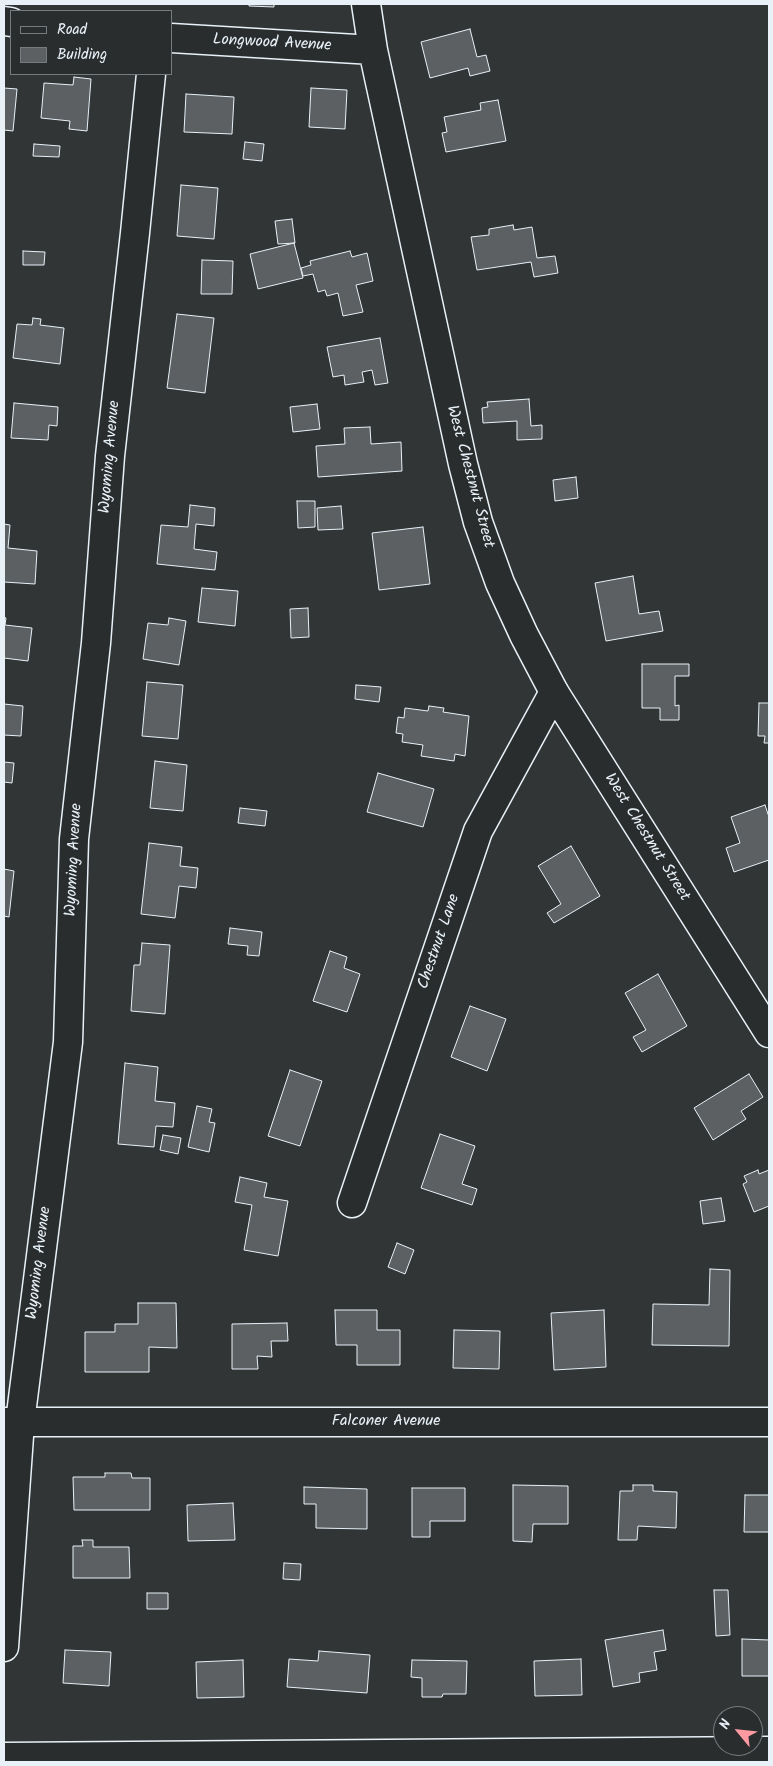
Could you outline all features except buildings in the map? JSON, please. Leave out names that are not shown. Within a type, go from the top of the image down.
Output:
[{"type":"street","name":"West Chestnut Street","points":[[366,4],[373,50],[463,464],[478,522],[504,592],[554,692],[769,1033]]},
{"type":"street","name":"Longwood Avenue","points":[[172,38],[373,50]]},
{"type":"street","name":"Wyoming Avenue","points":[[4,1647],[12,1422],[68,1042],[74,838],[96,643],[110,456],[151,75]]},
{"type":"street","name":"Chestnut Lane","points":[[352,1203],[478,831],[554,692]]},
{"type":"street","name":"Falconer Avenue","points":[[12,1422],[769,1422]]},
{"type":"street","points":[[4,1757],[769,1751]]}]
